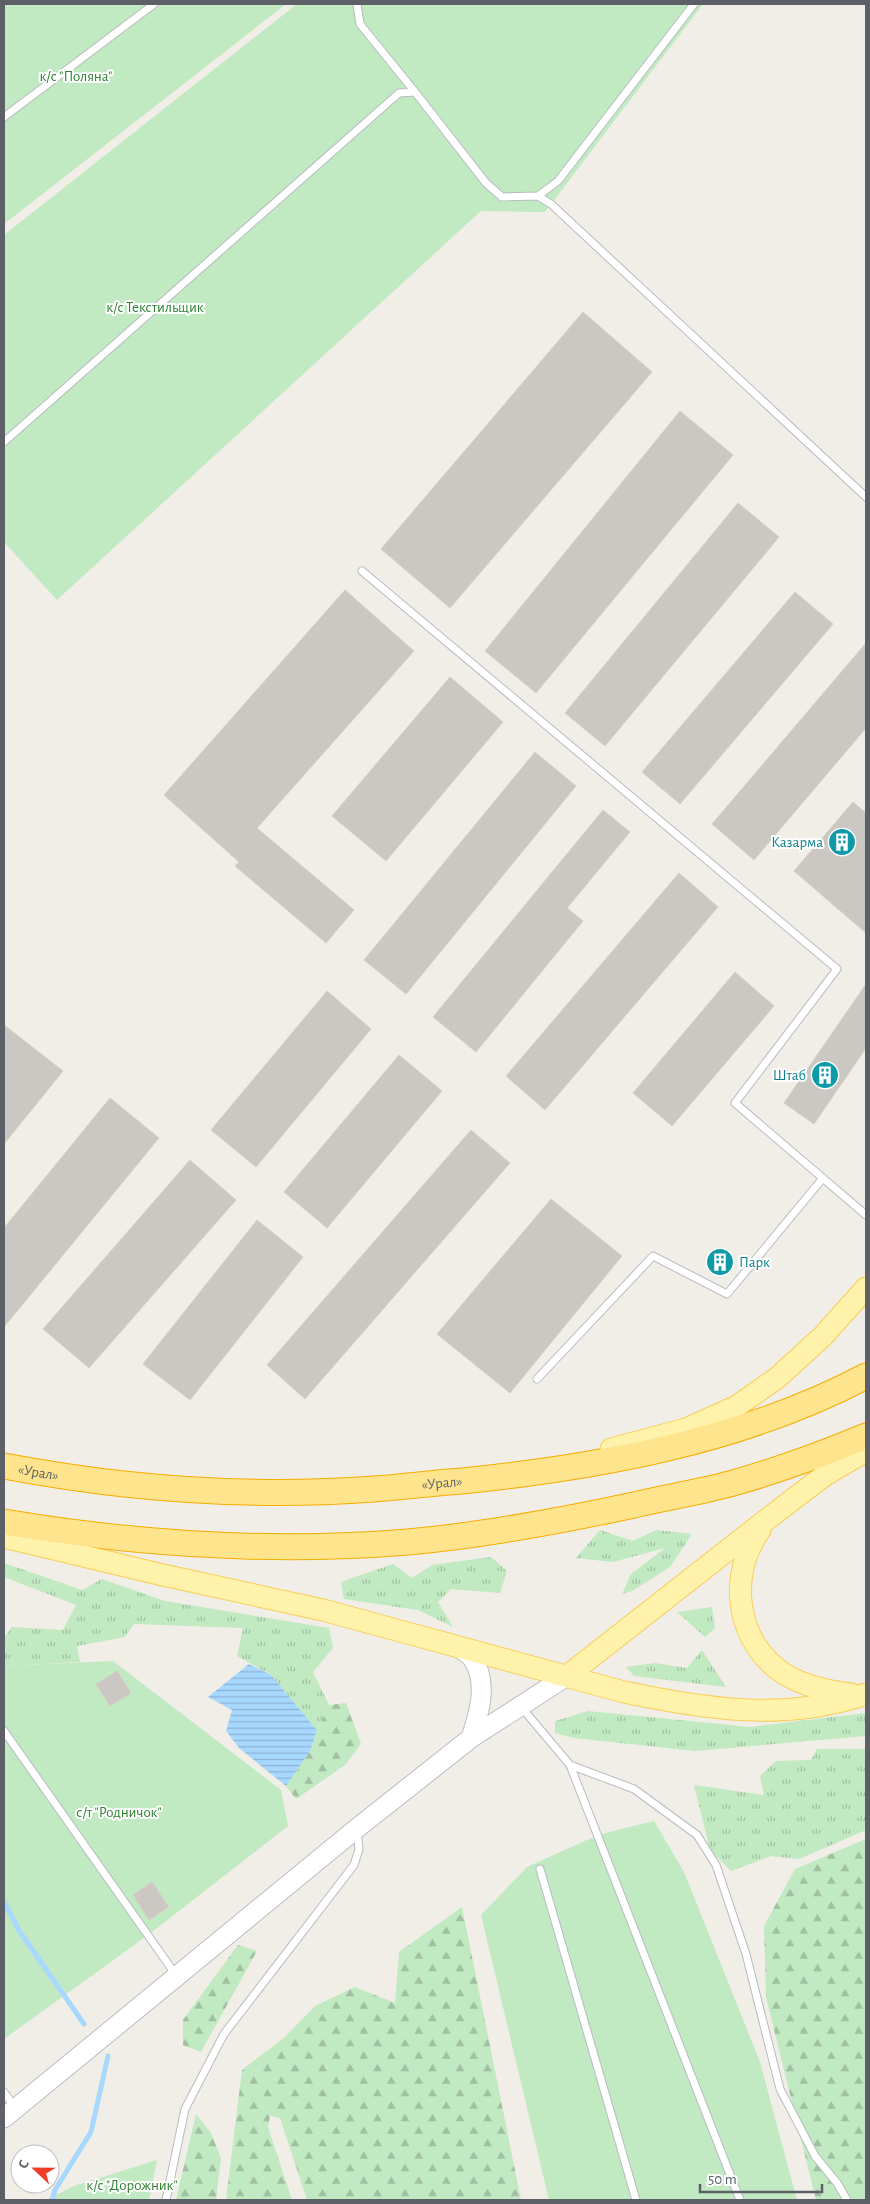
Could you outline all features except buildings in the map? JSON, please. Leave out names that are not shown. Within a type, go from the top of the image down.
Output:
[{"type":"highway","name":"«Урал»","points":[[4,1466],[71,1479],[123,1485],[211,1491],[373,1490],[560,1469],[629,1456],[729,1432],[795,1408],[866,1376]]},
{"type":"highway","points":[[4,1522],[48,1529],[182,1543],[286,1547],[408,1542],[502,1530],[734,1483],[866,1436]]},
{"type":"main road","points":[[560,1469],[605,1450],[686,1429],[737,1406],[777,1378],[818,1342],[866,1288]]},
{"type":"main road","points":[[10,2113],[356,1829],[471,1738],[566,1676],[825,1475],[866,1451]]},
{"type":"main road","points":[[770,1517],[752,1542],[742,1566],[739,1594],[745,1623],[758,1648],[776,1668],[796,1681],[825,1691],[851,1694],[866,1693]]},
{"type":"main road","points":[[4,1537],[163,1576],[323,1610],[624,1692],[667,1700],[718,1708],[764,1712],[841,1703],[866,1693]]},
{"type":"main road","points":[[456,1645],[472,1658],[480,1676],[482,1699],[471,1738]]},
{"type":"lane","points":[[4,116],[154,4]]},
{"type":"lane","points":[[357,4],[360,24],[486,183],[502,197],[538,196],[551,204],[866,497]]},
{"type":"lane","points":[[538,196],[558,181],[694,4]]},
{"type":"lane","points":[[4,442],[399,93],[415,92]]},
{"type":"lane","points":[[362,571],[838,969],[736,1103],[866,1215]]},
{"type":"lane","points":[[537,1379],[653,1256],[727,1294],[823,1178]]},
{"type":"lane","points":[[521,1706],[570,1765],[740,2200]]},
{"type":"lane","points":[[4,1731],[177,1976]]},
{"type":"lane","points":[[570,1765],[634,1789],[697,1835],[716,1865],[746,1954],[780,2089],[815,2156],[848,2200]]},
{"type":"lane","points":[[166,2200],[185,2109],[224,2034],[354,1865],[359,1849],[356,1829]]},
{"type":"lane","points":[[540,1869],[636,2200]]},
{"type":"lane","points":[[4,2092],[10,2113]]},
{"type":"green space","name":"к/с \"Поляна\"","points":[[4,4],[286,4],[4,224]]},
{"type":"green space","name":"к/с Текстильщик","points":[[297,4],[703,4],[545,212],[481,211],[57,600],[4,542],[4,235]]},
{"type":"green space","points":[[600,1530],[633,1541],[656,1530],[692,1534],[670,1567],[632,1591],[622,1594],[631,1574],[665,1548],[613,1562],[576,1558]]},
{"type":"green space","points":[[491,1557],[507,1571],[500,1593],[451,1589],[438,1602],[453,1627],[418,1610],[344,1599],[341,1582],[393,1564],[412,1578],[432,1565]]},
{"type":"green space","points":[[4,1563],[82,1590],[102,1579],[165,1601],[329,1628],[333,1648],[313,1672],[329,1705],[317,1730],[271,1675],[237,1656],[243,1628],[134,1624],[125,1637],[77,1646],[80,1662],[4,1666],[4,1638],[12,1627],[63,1630],[76,1605],[4,1577]]},
{"type":"green space","points":[[712,1607],[715,1628],[705,1637],[677,1612]]},
{"type":"green space","points":[[702,1650],[726,1687],[634,1676],[626,1667],[655,1663],[687,1668]]},
{"type":"green space","name":"с/т \"Родничок\"","points":[[113,1661],[281,1790],[288,1826],[148,1935],[4,2039],[4,1666]]},
{"type":"green space","points":[[346,1703],[361,1744],[345,1765],[296,1799],[286,1786],[310,1751],[317,1730],[329,1705]]},
{"type":"green space","points":[[588,1711],[750,1727],[866,1713],[866,1736],[695,1751],[574,1738],[555,1733],[555,1721]]},
{"type":"green space","points":[[817,1749],[866,1749],[866,1830],[799,1859],[771,1856],[731,1871],[710,1850],[694,1785],[764,1795],[760,1776],[776,1761],[811,1760]]},
{"type":"green space","points":[[654,1821],[684,1872],[760,2062],[797,2200],[549,2200],[481,1915],[527,1867],[598,1835]]},
{"type":"green space","points":[[866,1839],[866,2200],[816,2200],[766,1997],[764,1926],[795,1869]]},
{"type":"green space","points":[[462,1907],[521,2200],[307,2200],[280,2118],[270,2116],[268,2127],[292,2200],[226,2200],[242,2070],[284,2038],[315,2006],[355,1987],[395,2003],[399,1952]]},
{"type":"green space","points":[[238,1945],[257,1951],[201,2052],[183,2045],[183,2020]]},
{"type":"green space","points":[[196,2114],[211,2133],[221,2158],[216,2200],[176,2200]]},
{"type":"green space","name":"к/с \"Дорожник\"","points":[[157,2160],[149,2200],[46,2200],[74,2186]]},
{"type":"water","points":[[249,1664],[271,1675],[317,1730],[310,1751],[286,1786],[239,1748],[226,1731],[232,1710],[208,1697]]},
{"type":"waterway","points":[[4,1902],[20,1932],[84,2024]]},
{"type":"waterway","points":[[52,2200],[55,2190],[91,2132],[108,2056]]},
{"type":"place","name":"Казарма","points":[[842,842]]},
{"type":"place","name":"Штаб","points":[[825,1075]]},
{"type":"place","name":"Парк","points":[[720,1262]]}]
